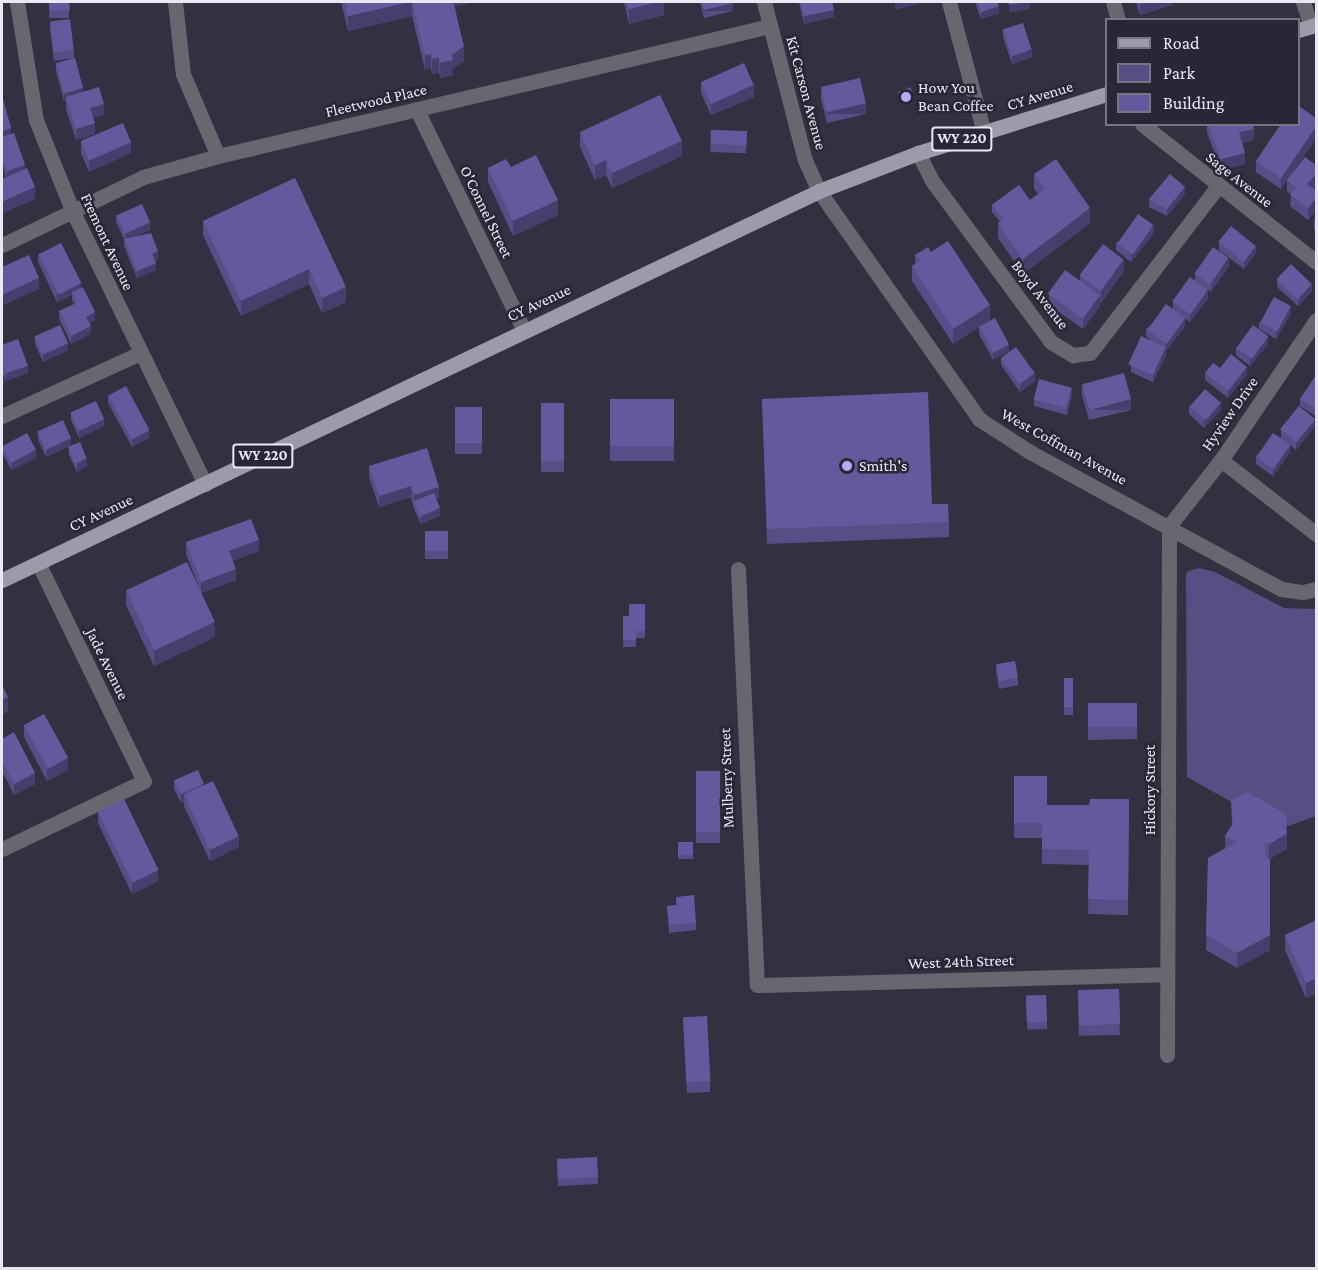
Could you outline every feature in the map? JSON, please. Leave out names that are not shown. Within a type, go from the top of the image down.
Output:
[{"type":"main road","name":"CY Avenue","points":[[2,580],[819,191],[918,153],[1105,95]]},
{"type":"street","name":"Fremont Avenue","points":[[16,2],[36,120],[72,210],[205,484]]},
{"type":"street","points":[[175,2],[183,74],[218,156]]},
{"type":"street","name":"Kit Carson Avenue","points":[[764,2],[805,160],[819,191]]},
{"type":"street","points":[[950,2],[984,133]]},
{"type":"street","points":[[1113,2],[1117,18]]},
{"type":"street","points":[[1303,2],[1309,27]]},
{"type":"street","name":"Fleetwood Place","points":[[2,244],[143,177],[218,156],[770,26]]},
{"type":"street","name":"O'Connel Street","points":[[417,110],[524,330]]},
{"type":"street","name":"Sage Avenue","points":[[1144,126],[1317,262]]},
{"type":"street","name":"Boyd Avenue","points":[[918,153],[933,182],[1051,342],[1073,355],[1090,353],[1218,186]]},
{"type":"street","name":"West Coffman Avenue","points":[[819,191],[979,419],[1030,452],[1169,526],[1281,590],[1303,592],[1317,589]]},
{"type":"street","name":"Hyview Drive","points":[[1169,526],[1221,460],[1317,320]]},
{"type":"street","points":[[2,416],[140,354]]},
{"type":"street","points":[[1221,460],[1317,534]]},
{"type":"street","name":"Hickory Street","points":[[1167,1054],[1169,526]]},
{"type":"street","name":"Jade Avenue","points":[[2,849],[144,781],[38,563]]},
{"type":"street","name":"Mulberry Street","points":[[738,569],[757,986]]},
{"type":"street","name":"West 24th Street","points":[[757,986],[1166,974]]},
{"type":"green space","points":[[1198,568],[1215,572],[1284,608],[1316,609],[1316,816],[1288,826],[1243,800],[1235,804],[1187,777],[1186,576],[1187,572]]},
{"type":"building","points":[[49,2],[69,2],[70,10],[50,11]]},
{"type":"building","points":[[345,2],[409,2],[348,16]]},
{"type":"building","points":[[412,2],[453,2],[464,46],[452,55],[453,60],[440,63],[439,57],[432,59],[431,54],[425,55]]},
{"type":"building","points":[[627,2],[658,2],[629,9]]},
{"type":"building","points":[[702,2],[732,2],[733,3],[704,10]]},
{"type":"building","points":[[800,2],[832,2],[834,10],[804,16]]},
{"type":"building","points":[[978,2],[997,2],[999,6],[981,12]]},
{"type":"building","points":[[1008,2],[1028,2],[1009,5]]},
{"type":"building","points":[[70,19],[74,50],[54,52],[50,21]]},
{"type":"building","points":[[1023,23],[1032,50],[1012,56],[1003,29]]},
{"type":"building","points":[[75,58],[83,88],[64,93],[56,63]]},
{"type":"building","points":[[744,63],[754,85],[711,104],[701,82]]},
{"type":"building","points":[[860,78],[866,103],[827,112],[821,87]]},
{"type":"building","points":[[99,87],[104,104],[90,108],[95,123],[76,129],[66,97]]},
{"type":"building","points":[[910,87],[913,94],[901,99],[898,92]]},
{"type":"building","points":[[660,95],[682,141],[612,173],[606,160],[595,165],[580,132]]},
{"type":"building","points":[[2,99],[11,128],[2,131]]},
{"type":"building","points":[[1300,107],[1317,119],[1317,125],[1281,178],[1256,161],[1280,126],[1300,126]]},
{"type":"building","points":[[123,123],[131,142],[89,160],[81,141]]},
{"type":"building","points":[[1209,126],[1253,126],[1254,129],[1239,132],[1245,153],[1221,159]]},
{"type":"building","points":[[711,130],[747,131],[746,145],[711,144]]},
{"type":"building","points":[[14,133],[25,165],[7,171],[2,155],[2,137]]},
{"type":"building","points":[[536,155],[558,200],[513,221],[488,168],[506,159],[511,167]]},
{"type":"building","points":[[1305,157],[1317,166],[1317,173],[1307,184],[1317,191],[1317,197],[1308,208],[1290,195],[1296,187],[1287,180]]},
{"type":"building","points":[[1056,159],[1090,208],[1023,259],[998,223],[1045,189],[1034,174]]},
{"type":"building","points":[[27,168],[35,187],[2,202],[2,179]]},
{"type":"building","points":[[1170,174],[1185,187],[1167,209],[1149,199]]},
{"type":"building","points":[[295,178],[346,287],[322,298],[309,269],[241,301],[203,221]]},
{"type":"building","points":[[1019,185],[1030,200],[1003,220],[992,204]]},
{"type":"building","points":[[142,204],[150,222],[125,234],[116,215]]},
{"type":"building","points":[[1138,214],[1154,225],[1133,254],[1117,243]]},
{"type":"building","points":[[1231,226],[1256,246],[1243,262],[1218,242]]},
{"type":"building","points":[[151,233],[158,251],[152,254],[156,263],[137,271],[124,239]]},
{"type":"building","points":[[948,241],[990,305],[953,329],[912,266],[920,261],[915,255],[928,247],[931,252]]},
{"type":"building","points":[[61,243],[81,283],[59,294],[39,254]]},
{"type":"building","points":[[1103,244],[1124,260],[1100,291],[1080,275]]},
{"type":"building","points":[[1213,247],[1229,258],[1210,284],[1195,273]]},
{"type":"building","points":[[29,255],[39,278],[2,295],[2,267]]},
{"type":"building","points":[[1291,264],[1312,284],[1297,299],[1276,279]]},
{"type":"building","points":[[1065,270],[1100,295],[1083,319],[1048,293]]},
{"type":"building","points":[[1190,277],[1208,290],[1190,314],[1172,301]]},
{"type":"building","points":[[83,287],[95,312],[86,317],[91,326],[71,336],[59,311],[77,303],[72,292]]},
{"type":"building","points":[[1274,297],[1291,306],[1277,332],[1260,323]]},
{"type":"building","points":[[1166,304],[1185,318],[1167,344],[1147,330]]},
{"type":"building","points":[[995,318],[1009,344],[993,353],[979,326]]},
{"type":"building","points":[[60,325],[68,343],[43,355],[34,336]]},
{"type":"building","points":[[1253,325],[1268,336],[1252,359],[1237,348]]},
{"type":"building","points":[[1141,336],[1166,347],[1153,375],[1128,364]]},
{"type":"building","points":[[18,339],[28,366],[6,373],[2,361],[2,345]]},
{"type":"building","points":[[1016,347],[1035,373],[1019,384],[1001,358]]},
{"type":"building","points":[[1231,354],[1247,367],[1228,391],[1205,373],[1213,363],[1220,368]]},
{"type":"building","points":[[1124,373],[1131,399],[1089,410],[1082,384]]},
{"type":"building","points":[[1317,374],[1317,409],[1300,399]]},
{"type":"building","points":[[1039,379],[1072,388],[1066,408],[1034,399]]},
{"type":"building","points":[[126,386],[149,430],[132,440],[108,395]]},
{"type":"building","points":[[1205,389],[1221,403],[1206,420],[1190,406]]},
{"type":"building","name":"Smith's","points":[[928,392],[932,504],[948,504],[949,522],[767,529],[762,399]]},
{"type":"building","points":[[610,399],[674,399],[674,446],[610,446]]},
{"type":"building","points":[[96,401],[104,419],[79,431],[70,412]]},
{"type":"building","points":[[541,403],[564,403],[564,461],[541,461]]},
{"type":"building","points":[[1299,406],[1315,419],[1296,443],[1280,429]]},
{"type":"building","points":[[455,407],[482,407],[482,443],[455,443]]},
{"type":"building","points":[[63,420],[71,438],[46,450],[37,431]]},
{"type":"building","points":[[27,433],[36,450],[11,463],[2,446]]},
{"type":"building","points":[[1273,433],[1290,445],[1274,469],[1256,457]]},
{"type":"building","points":[[80,442],[87,459],[75,464],[68,447]]},
{"type":"building","points":[[427,448],[439,487],[414,495],[411,486],[379,496],[369,466]]},
{"type":"building","points":[[434,493],[440,508],[420,516],[414,501]]},
{"type":"building","points":[[251,519],[259,540],[229,551],[236,569],[201,582],[186,542]]},
{"type":"building","points":[[425,531],[448,531],[448,551],[425,551]]},
{"type":"building","points":[[187,562],[215,622],[154,650],[126,590]]},
{"type":"building","points":[[629,604],[645,604],[645,631],[636,631],[636,640],[623,640],[623,616],[629,616]]},
{"type":"building","points":[[1015,661],[1018,678],[999,681],[996,664]]},
{"type":"building","points":[[1064,678],[1073,678],[1073,707],[1064,707]]},
{"type":"building","points":[[2,685],[8,697],[2,700]]},
{"type":"building","points":[[1088,703],[1137,703],[1137,727],[1088,727]]},
{"type":"building","points":[[44,714],[68,758],[48,769],[24,725]]},
{"type":"building","points":[[14,732],[35,773],[14,784],[2,760],[2,739]]},
{"type":"building","points":[[198,770],[204,784],[180,794],[174,780]]},
{"type":"building","points":[[696,771],[720,771],[720,832],[696,832]]},
{"type":"building","points":[[1014,776],[1047,776],[1047,805],[1089,805],[1090,799],[1129,799],[1128,900],[1088,899],[1089,850],[1042,849],[1042,823],[1014,823]]},
{"type":"building","points":[[213,781],[239,836],[210,850],[184,795]]},
{"type":"building","points":[[1247,792],[1286,814],[1287,834],[1269,844],[1265,842],[1265,856],[1270,859],[1270,935],[1237,953],[1206,935],[1208,858],[1237,842],[1225,836],[1233,823],[1231,801]]},
{"type":"building","points":[[124,799],[159,870],[133,883],[98,812]]},
{"type":"building","points":[[678,842],[693,842],[693,855],[678,855]]},
{"type":"building","points":[[694,895],[696,923],[669,925],[667,906],[677,905],[676,897]]},
{"type":"building","points":[[1317,920],[1317,978],[1306,983],[1285,935]]},
{"type":"building","points":[[1119,989],[1120,1024],[1079,1025],[1078,990]]},
{"type":"building","points":[[1046,995],[1047,1022],[1027,1023],[1026,996]]},
{"type":"building","points":[[707,1016],[710,1081],[686,1082],[683,1017]]},
{"type":"building","points":[[597,1157],[598,1177],[558,1179],[557,1159]]},
{"type":"place","name":"How You Bean Coffee","points":[[906,97]]},
{"type":"place","name":"Smith's","points":[[847,466]]}]
